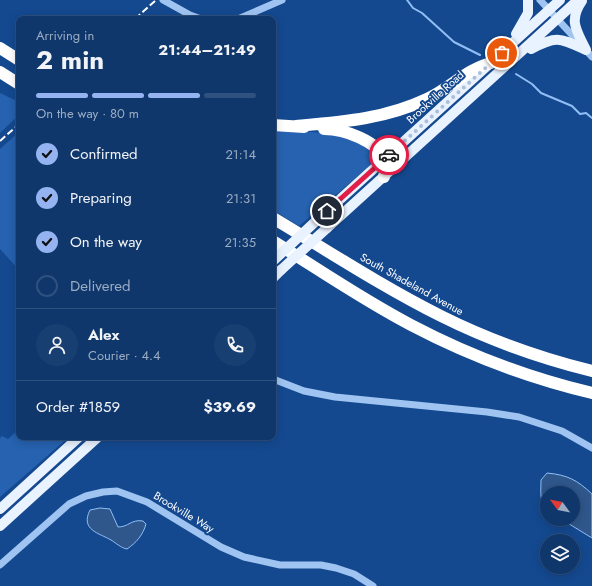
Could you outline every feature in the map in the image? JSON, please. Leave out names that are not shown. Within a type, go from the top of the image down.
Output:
[{"type":"highway","points":[[0,48],[16,58]]},
{"type":"highway","points":[[296,126],[360,120],[399,110],[428,99],[480,66],[491,63]]},
{"type":"highway","points":[[0,72],[16,82]]},
{"type":"highway","points":[[276,125],[330,129],[351,135],[372,146],[386,158],[388,164],[384,177]]},
{"type":"highway","name":"South Shadeland Avenue","points":[[276,220],[393,291],[450,320],[519,350],[592,371]]},
{"type":"highway","points":[[276,243],[380,308],[442,341],[507,368],[592,393]]},
{"type":"main road","points":[[512,43],[526,19],[529,7],[528,0]]},
{"type":"main road","name":"Brookville Road","points":[[276,258],[560,0]]},
{"type":"main road","points":[[276,275],[578,0]]},
{"type":"main road","points":[[583,0],[575,12],[574,18],[576,28],[589,53]]},
{"type":"main road","points":[[519,55],[544,41],[553,39],[562,40],[589,53]]},
{"type":"main road","points":[[0,509],[76,440]]},
{"type":"main road","points":[[0,526],[95,440]]},
{"type":"street","points":[[163,0],[194,16]]},
{"type":"street","points":[[245,16],[282,0]]},
{"type":"street","points":[[540,0],[589,53]]},
{"type":"street","points":[[276,379],[304,391],[336,397],[488,412],[519,417],[562,431],[592,448]]},
{"type":"street","name":"Brookville Way","points":[[0,565],[69,504],[86,496],[103,492],[117,491],[148,502],[221,547],[244,557],[280,565],[321,565],[336,568],[354,574],[373,586]]},
{"type":"shaded area","points":[[0,93],[16,101],[16,118],[0,133]]},
{"type":"shaded area","points":[[276,130],[315,132],[344,137],[368,150],[377,160],[299,226],[276,212]]},
{"type":"shaded area","points":[[16,135],[16,267],[0,249],[0,149]]},
{"type":"shaded area","points":[[16,432],[16,440],[66,440],[0,497],[0,438],[2,436],[8,439]]},
{"type":"shaded area","points":[[547,473],[561,475],[582,485],[592,494],[592,538],[572,526],[580,526],[580,486],[541,486],[541,480]]},
{"type":"shaded area","points":[[100,508],[110,509],[118,527],[125,526],[136,521],[143,521],[146,524],[143,532],[127,549],[121,547],[111,540],[96,533],[89,526],[87,522],[90,510]]},
{"type":"waterway","points":[[407,0],[413,8],[422,13],[454,42],[480,55]]},
{"type":"waterway","points":[[516,74],[532,84],[541,93],[572,106],[580,114],[586,113],[592,118]]},
{"type":"railway","points":[[138,16],[156,0]]},
{"type":"railway","points":[[0,141],[16,127]]},
{"type":"way so far","points":[[389,155],[502,53]]},
{"type":"route","points":[[327,211],[389,155]]}]
